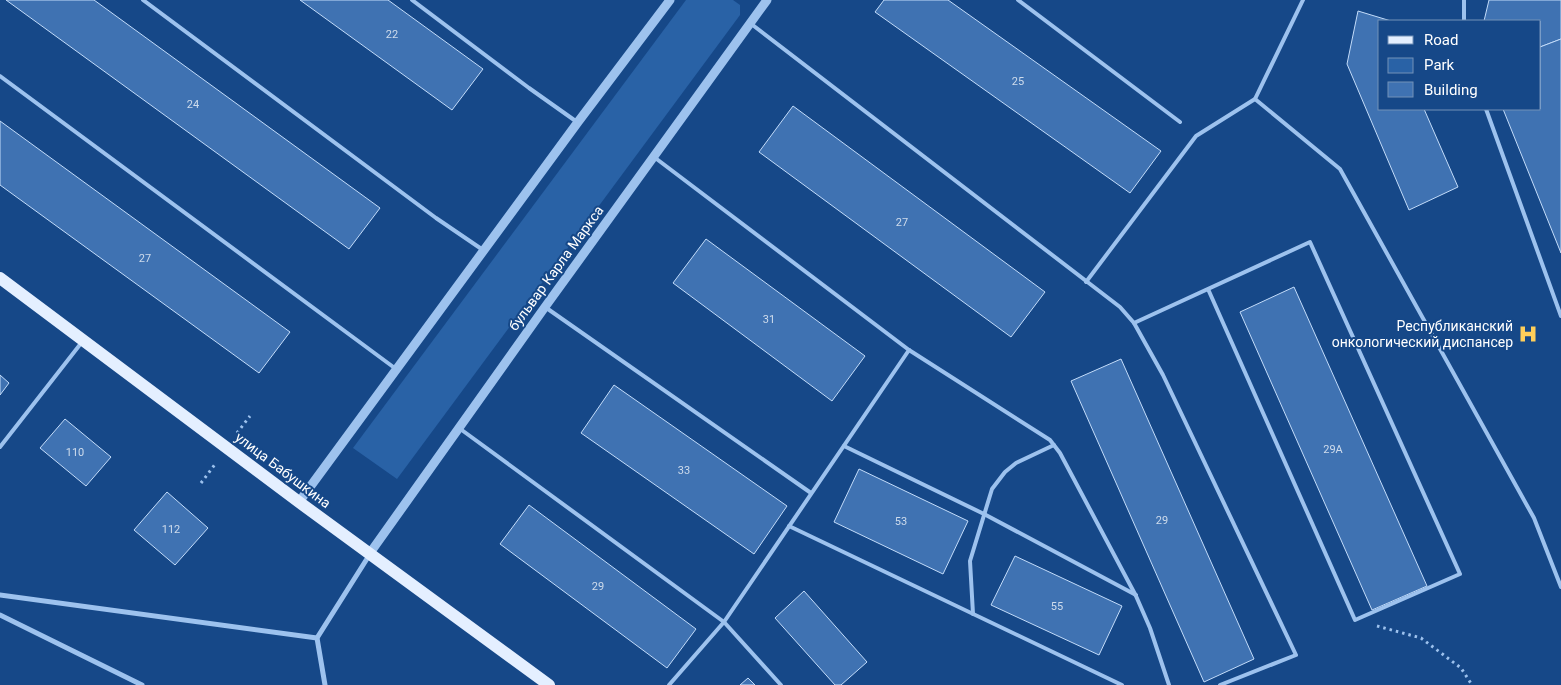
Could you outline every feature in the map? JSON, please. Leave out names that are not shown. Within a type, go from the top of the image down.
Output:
[{"type":"main road","name":"улица Бабушкина","points":[[0,278],[299,502],[549,685]]},
{"type":"street","points":[[299,502],[483,250],[670,0]]},
{"type":"street","name":"бульвар Карла Маркса","points":[[370,553],[764,1]]},
{"type":"street","points":[[325,685],[317,638],[370,553]]},
{"type":"street","points":[[0,595],[317,638]]},
{"type":"street","points":[[0,615],[142,685]]},
{"type":"lane","points":[[142,0],[436,218],[483,250]]},
{"type":"lane","points":[[412,0],[529,88],[578,122]]},
{"type":"lane","points":[[1018,0],[1180,122]]},
{"type":"lane","points":[[1086,282],[1196,136],[1255,99],[1304,0]]},
{"type":"lane","points":[[1464,0],[1464,20]]},
{"type":"lane","points":[[750,23],[1120,307],[1134,323],[1163,375],[1296,655],[1220,685]]},
{"type":"lane","points":[[0,76],[396,370]]},
{"type":"lane","points":[[1255,99],[1340,169],[1534,518],[1561,586]]},
{"type":"lane","points":[[1486,110],[1561,316]]},
{"type":"lane","points":[[653,156],[910,350],[1050,440],[1060,453],[1136,596],[1150,628],[1169,685]]},
{"type":"lane","points":[[1134,323],[1310,242],[1460,574],[1355,620],[1208,289]]},
{"type":"lane","points":[[545,307],[811,493]]},
{"type":"lane","points":[[0,447],[84,340]]},
{"type":"lane","points":[[669,685],[724,622],[910,350]]},
{"type":"lane","points":[[459,428],[724,622],[780,685]]},
{"type":"lane","points":[[973,614],[970,561],[992,489],[1004,472],[1016,463],[1054,445]]},
{"type":"lane","points":[[844,446],[984,514],[1136,596]]},
{"type":"lane","points":[[789,526],[1122,685]]},
{"type":"path","points":[[1355,620],[1421,638],[1462,668],[1472,685]]},
{"type":"green space","points":[[686,0],[733,0],[740,5],[740,15],[397,479],[353,448]]},
{"type":"building","points":[[6,0],[94,0],[380,208],[349,249]]},
{"type":"building","points":[[300,0],[388,0],[483,69],[452,110]]},
{"type":"building","points":[[884,0],[948,0],[1161,151],[1130,193],[875,12]]},
{"type":"building","points":[[1489,0],[1561,0],[1561,39],[1541,47],[1541,20],[1484,20]]},
{"type":"building","points":[[1358,11],[1388,20],[1378,20],[1378,110],[1424,110],[1458,187],[1409,210],[1347,64]]},
{"type":"building","points":[[1561,39],[1561,253],[1503,110],[1541,110],[1541,47]]},
{"type":"building","points":[[793,106],[1045,292],[1011,337],[759,152]]},
{"type":"building","points":[[0,121],[290,332],[259,373],[0,185]]},
{"type":"building","points":[[706,239],[865,356],[832,401],[673,283]]},
{"type":"building","points":[[1294,287],[1427,586],[1372,610],[1240,312]]},
{"type":"building","points":[[1121,359],[1254,659],[1204,682],[1071,381]]},
{"type":"building","points":[[0,375],[9,383],[0,395]]},
{"type":"building","points":[[614,385],[787,506],[754,554],[581,433]]},
{"type":"building","points":[[65,419],[111,457],[86,486],[40,448]]},
{"type":"building","points":[[859,469],[968,521],[943,574],[834,522]]},
{"type":"building","points":[[167,492],[208,528],[175,565],[134,530]]},
{"type":"building","points":[[529,505],[696,629],[667,668],[500,544]]},
{"type":"building","points":[[1015,556],[1122,606],[1099,655],[991,605]]},
{"type":"building","points":[[804,591],[867,662],[841,685],[835,685],[775,618]]},
{"type":"building","points":[[748,678],[755,685],[740,685]]},
{"type":"place","name":"Республиканский онкологический диспансер","points":[[1528,334]]}]
